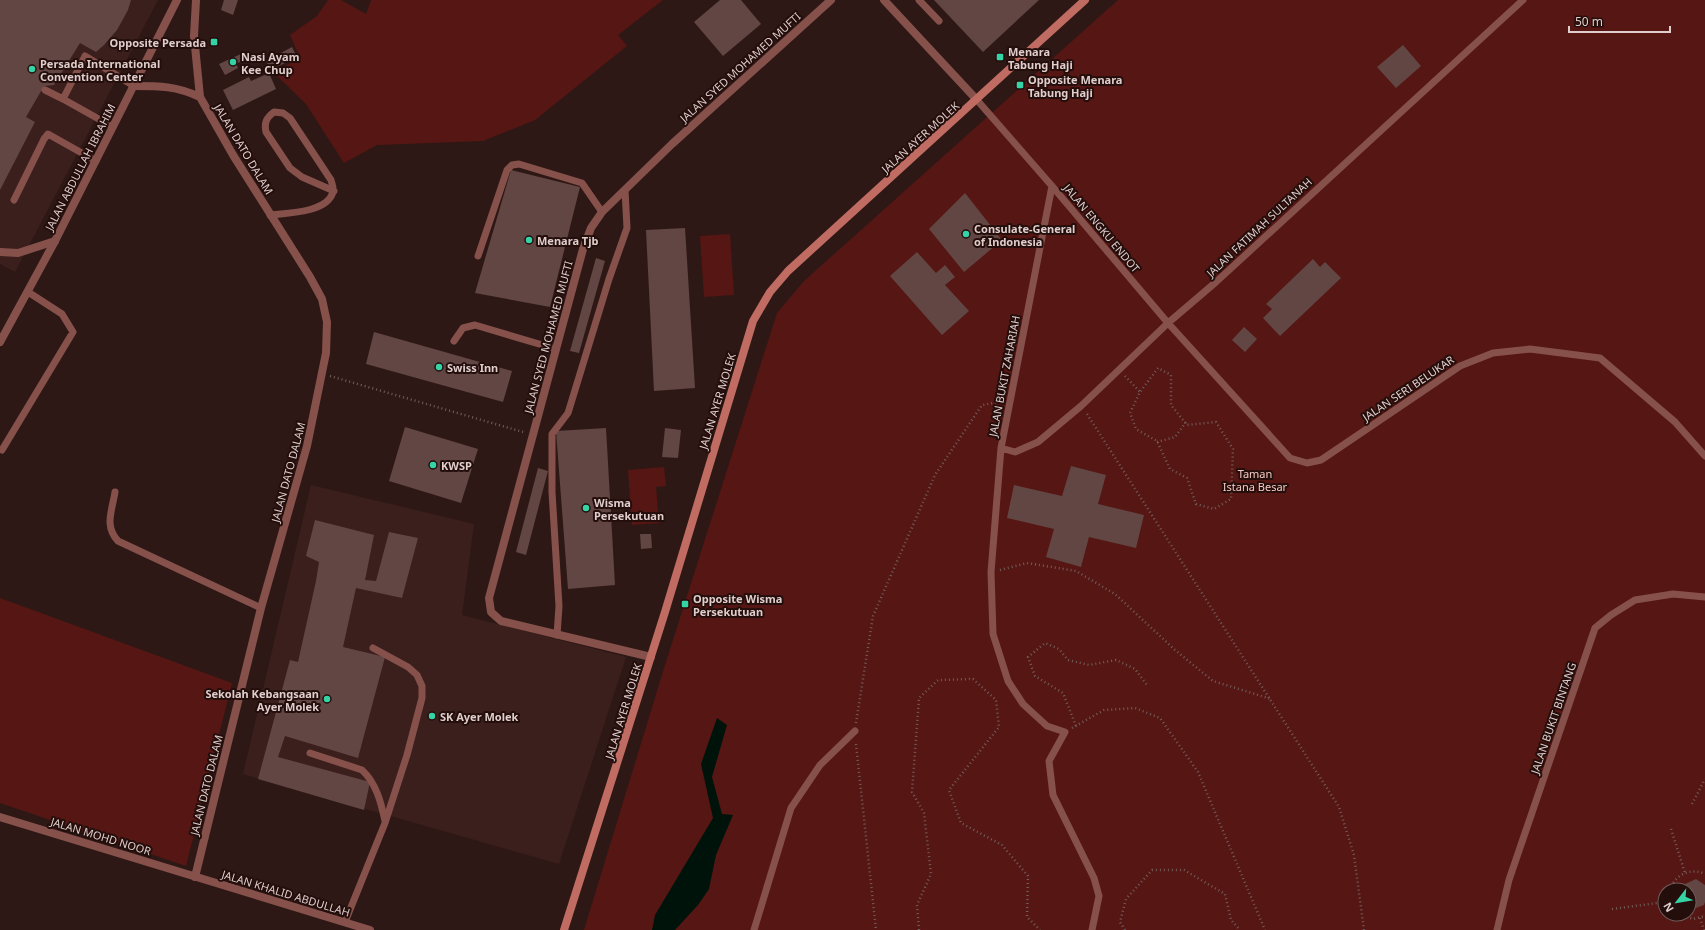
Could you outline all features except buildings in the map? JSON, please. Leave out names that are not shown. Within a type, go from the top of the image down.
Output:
[{"type":"main road","name":"JALAN AYER MOLEK","points":[[564,930],[651,656],[753,320],[770,292],[788,271],[1085,0]]},
{"type":"street","name":"JALAN ABDULLAH IBRAHIM","points":[[0,342],[55,241],[177,0]]},
{"type":"street","name":"JALAN DATO DALAM","points":[[195,877],[262,608],[307,446],[326,353],[327,322],[322,299],[310,277],[232,155],[200,97],[194,36],[196,0]]},
{"type":"street","name":"JALAN SYED MOHAMED MUFTI","points":[[651,656],[502,621],[491,612],[489,598],[583,249],[591,228],[602,212],[711,108],[831,0]]},
{"type":"street","name":"JALAN ENGKU ENDOT","points":[[884,0],[976,100]]},
{"type":"street","name":"JALAN DATO DALAM","points":[[134,86],[174,87],[200,97]]},
{"type":"street","points":[[0,252],[18,253],[55,241]]},
{"type":"street","name":"JALAN MOHD NOOR","points":[[0,817],[195,877]]},
{"type":"street","name":"JALAN KHALID ABDULLAH","points":[[195,877],[370,930]]},
{"type":"lane","points":[[920,0],[939,21]]},
{"type":"lane","name":"JALAN FATIMAH SULTANAH","points":[[1001,448],[1015,452],[1038,442],[1081,406],[1168,323],[1222,277],[1523,0]]},
{"type":"lane","points":[[63,99],[85,56],[134,86]]},
{"type":"lane","points":[[45,90],[113,127]]},
{"type":"lane","name":"JALAN ENGKU ENDOT","points":[[976,100],[1052,186],[1168,323],[1290,458],[1307,463]]},
{"type":"lane","points":[[270,215],[304,212],[318,206],[330,198],[334,191],[331,180],[290,118],[283,113],[274,112],[268,117],[264,124],[266,132],[290,168],[302,177],[334,191]]},
{"type":"lane","points":[[14,200],[44,139],[48,134],[96,161]]},
{"type":"lane","points":[[478,256],[507,170],[512,164],[519,164],[582,183],[602,212]]},
{"type":"lane","name":"JALAN BUKIT ZAHARIAH","points":[[1052,186],[1001,448],[991,572],[993,634],[1008,681],[1023,704],[1047,726],[1065,732]]},
{"type":"lane","points":[[557,635],[559,606],[552,492],[552,434],[568,413],[609,279],[627,228],[625,190]]},
{"type":"lane","points":[[2,450],[73,332],[62,314],[28,292]]},
{"type":"lane","points":[[454,341],[463,328],[475,325],[556,349]]},
{"type":"lane","name":"JALAN SERI BELUKAR","points":[[1307,463],[1321,460],[1460,366],[1493,353],[1530,349],[1600,358],[1674,422],[1705,456]]},
{"type":"lane","points":[[115,492],[109,527],[112,535],[118,541],[262,608]]},
{"type":"lane","name":"JALAN BUKIT BINTANG","points":[[1497,930],[1509,880],[1595,628],[1610,615],[1635,600],[1673,594],[1705,597]]},
{"type":"lane","points":[[345,922],[385,823],[422,698],[422,686],[417,675],[408,667],[372,648]]},
{"type":"lane","points":[[754,930],[791,808],[820,765],[855,732]]},
{"type":"lane","points":[[1065,732],[1049,761],[1053,795],[1094,878],[1099,896],[1092,930]]},
{"type":"lane","points":[[310,753],[362,770],[368,775],[377,792],[385,823]]},
{"type":"path","points":[[1158,368],[1170,375],[1171,405],[1186,422],[1188,425],[1216,422],[1233,449],[1231,499],[1214,509],[1196,504],[1187,478],[1170,469],[1157,442],[1136,429],[1130,413],[1140,392],[1158,368]]},
{"type":"path","points":[[1119,369],[1140,392]]},
{"type":"path","points":[[322,374],[533,434]]},
{"type":"path","points":[[876,930],[855,732],[874,616],[935,475],[982,405],[1011,400]]},
{"type":"path","points":[[1081,406],[1272,699],[1339,807],[1354,855],[1364,930]]},
{"type":"path","points":[[1157,442],[1175,437],[1186,422]]},
{"type":"path","points":[[991,572],[1027,563],[1076,571],[1115,594],[1175,650],[1213,681],[1272,699]]},
{"type":"path","points":[[1076,726],[1062,693],[1035,676],[1028,657],[1045,643],[1059,649],[1068,660],[1089,665],[1116,660],[1135,669],[1147,685]]},
{"type":"path","points":[[919,930],[917,905],[931,874],[924,813],[912,792],[919,698],[938,680],[973,679],[996,700],[999,727],[949,790],[961,823],[1002,845],[1028,876],[1027,917],[1040,930]]},
{"type":"path","points":[[1065,732],[1104,710],[1135,708],[1160,718],[1198,772],[1265,930]]},
{"type":"path","points":[[1692,804],[1705,779]]},
{"type":"path","points":[[1671,829],[1685,873]]},
{"type":"path","points":[[1125,930],[1120,922],[1126,899],[1152,870],[1184,870],[1225,894],[1231,920],[1240,930]]},
{"type":"path","points":[[1674,882],[1685,873],[1693,871],[1705,874]]},
{"type":"path","points":[[1612,909],[1657,903]]},
{"type":"path","points":[[1697,918],[1705,916]]},
{"type":"path","points":[[1700,918],[1704,930]]},
{"type":"shaded area","points":[[0,0],[158,0],[15,272],[0,264]]},
{"type":"shaded area","name":"SK Ayer Molek","points":[[311,485],[474,524],[462,615],[626,657],[559,864],[243,774]]},
{"type":"shaded area","points":[[717,718],[727,725],[712,777],[722,814],[733,815],[716,855],[709,889],[698,905],[675,930],[652,930],[655,915],[713,818],[701,764]]},
{"type":"green space","points":[[328,0],[341,0],[366,14],[371,0],[663,0],[618,35],[627,46],[535,120],[483,141],[377,145],[344,163],[306,104],[273,72],[300,58],[290,35],[317,16]]},
{"type":"green space","name":"Taman Istana Besar","points":[[1118,0],[1705,0],[1705,930],[584,930],[665,665],[777,313],[804,281]]},
{"type":"green space","points":[[730,234],[734,295],[704,297],[700,236]]},
{"type":"green space","points":[[664,467],[666,486],[656,487],[659,523],[632,525],[628,470]]},
{"type":"green space","points":[[0,598],[232,683],[186,866],[0,803]]},
{"type":"place","name":"Opposite Persada","points":[[214,42]]},
{"type":"place","name":"Menara Tabung Haji","points":[[1000,57]]},
{"type":"place","name":"Nasi Ayam Kee Chup","points":[[233,62]]},
{"type":"place","name":"Persada International Convention Center","points":[[32,69]]},
{"type":"place","name":"Opposite Menara Tabung Haji","points":[[1020,85]]},
{"type":"place","name":"Consulate-General of Indonesia","points":[[966,234]]},
{"type":"place","name":"Menara Tjb","points":[[529,240]]},
{"type":"place","name":"Swiss Inn","points":[[439,367]]},
{"type":"place","name":"KWSP","points":[[433,465]]},
{"type":"place","name":"Wisma Persekutuan","points":[[586,508]]},
{"type":"place","name":"Opposite Wisma Persekutuan","points":[[685,604]]},
{"type":"place","name":"Sekolah Kebangsaan Ayer Molek","points":[[327,699]]},
{"type":"place","name":"SK Ayer Molek","points":[[432,716]]}]
